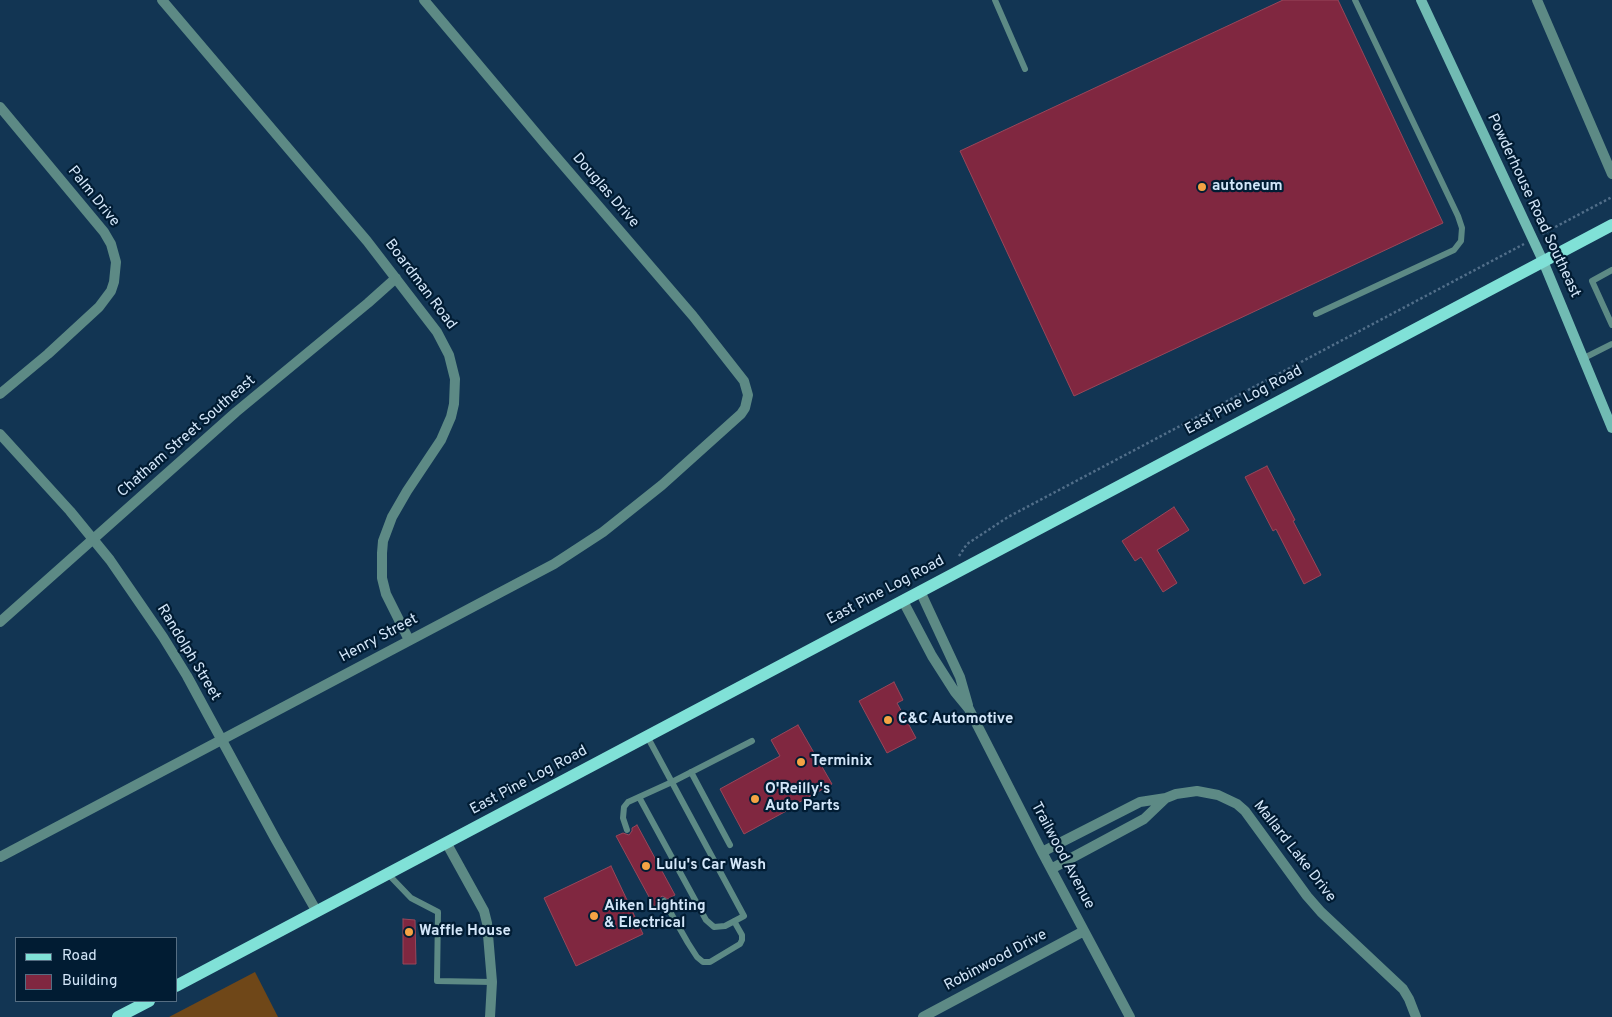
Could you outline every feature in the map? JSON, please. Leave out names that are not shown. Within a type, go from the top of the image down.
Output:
[{"type":"main road","name":"East Pine Log Road","points":[[178,985],[1612,225]]},
{"type":"main road","points":[[118,1017],[146,1002]]},
{"type":"street","name":"Boardman Road","points":[[162,0],[367,241],[444,343],[453,366],[454,404],[446,429],[392,518],[384,541],[381,566],[386,594],[409,640]]},
{"type":"street","name":"Douglas Drive","points":[[424,0],[533,131],[693,316],[744,381],[748,395],[745,408]]},
{"type":"street","name":"Powderhouse Road Southeast","points":[[1421,0],[1543,261],[1612,428]]},
{"type":"street","points":[[1537,0],[1612,174]]},
{"type":"street","name":"Palm Drive","points":[[0,108],[104,232],[111,244],[116,262],[114,282],[100,307],[0,394]]},
{"type":"street","name":"Chatham Street Southeast","points":[[0,622],[236,412],[396,278]]},
{"type":"street","name":"Henry Street","points":[[0,857],[554,564],[595,538],[698,454],[745,408]]},
{"type":"street","name":"Randolph Street","points":[[0,434],[116,567],[163,636],[317,912]]},
{"type":"street","name":"Trailwood Avenue","points":[[920,591],[960,677],[969,709],[1042,852],[1130,1017]]},
{"type":"street","name":"Trailwood Avenue","points":[[903,600],[932,656],[955,692],[969,709]]},
{"type":"street","name":"Mallard Lake Drive","points":[[1042,852],[1140,802],[1166,798],[1186,792],[1208,792],[1228,799],[1245,811],[1307,896],[1321,912],[1403,989],[1416,1017]]},
{"type":"street","name":"Mallard Lake Drive","points":[[1051,869],[1144,819],[1166,798]]},
{"type":"street","points":[[447,844],[484,910],[487,923],[492,982],[490,1017]]},
{"type":"street","name":"Robinwood Drive","points":[[923,1017],[1084,931]]},
{"type":"lane","points":[[995,0],[1025,69]]},
{"type":"lane","points":[[1316,314],[1454,250],[1461,241],[1462,228],[1458,216],[1355,0]]},
{"type":"lane","points":[[1612,272],[1592,281],[1612,325]]},
{"type":"lane","points":[[1584,358],[1612,344]]},
{"type":"lane","points":[[640,797],[706,920],[714,927],[725,926],[744,916],[648,736]]},
{"type":"lane","points":[[627,830],[623,818],[624,807],[628,802],[672,782],[752,740]]},
{"type":"lane","points":[[691,772],[730,845]]},
{"type":"lane","points":[[388,874],[411,898],[438,912],[437,981],[492,982]]},
{"type":"lane","points":[[664,901],[688,943],[697,957],[703,962],[710,962],[740,944],[742,935],[734,921]]},
{"type":"path","points":[[958,557],[967,544],[1008,517],[1612,197]]},
{"type":"shaded area","points":[[255,972],[278,1017],[169,1017]]},
{"type":"building","name":"autoneum","points":[[1283,0],[1338,0],[1443,223],[1074,396],[960,151]]},
{"type":"building","points":[[1267,466],[1321,575],[1304,584],[1276,529],[1273,531],[1245,477]]},
{"type":"building","points":[[1174,507],[1189,530],[1157,550],[1177,583],[1163,592],[1141,557],[1135,561],[1122,541]]},
{"type":"building","name":"C&C Automotive","points":[[894,682],[903,700],[897,703],[916,738],[887,753],[859,701]]},
{"type":"building","points":[[798,725],[832,784],[744,834],[720,789],[780,756],[771,740]]},
{"type":"building","name":"Lulu's Car Wash","points":[[637,825],[675,895],[668,899],[662,896],[659,899],[660,903],[654,906],[616,836],[623,833],[629,835],[632,828]]},
{"type":"building","name":"Aiken Lighting & Electrical","points":[[611,866],[643,934],[576,966],[544,898]]},
{"type":"building","name":"Waffle House","points":[[403,919],[415,920],[416,964],[403,964]]},
{"type":"place","name":"autoneum","points":[[1202,187]]},
{"type":"place","name":"C&C Automotive","points":[[888,720]]},
{"type":"place","name":"Terminix","points":[[801,762]]},
{"type":"place","name":"O'Reilly's Auto Parts","points":[[755,799]]},
{"type":"place","name":"Lulu's Car Wash","points":[[646,866]]},
{"type":"place","name":"Aiken Lighting & Electrical","points":[[594,916]]},
{"type":"place","name":"Waffle House","points":[[409,932]]}]
